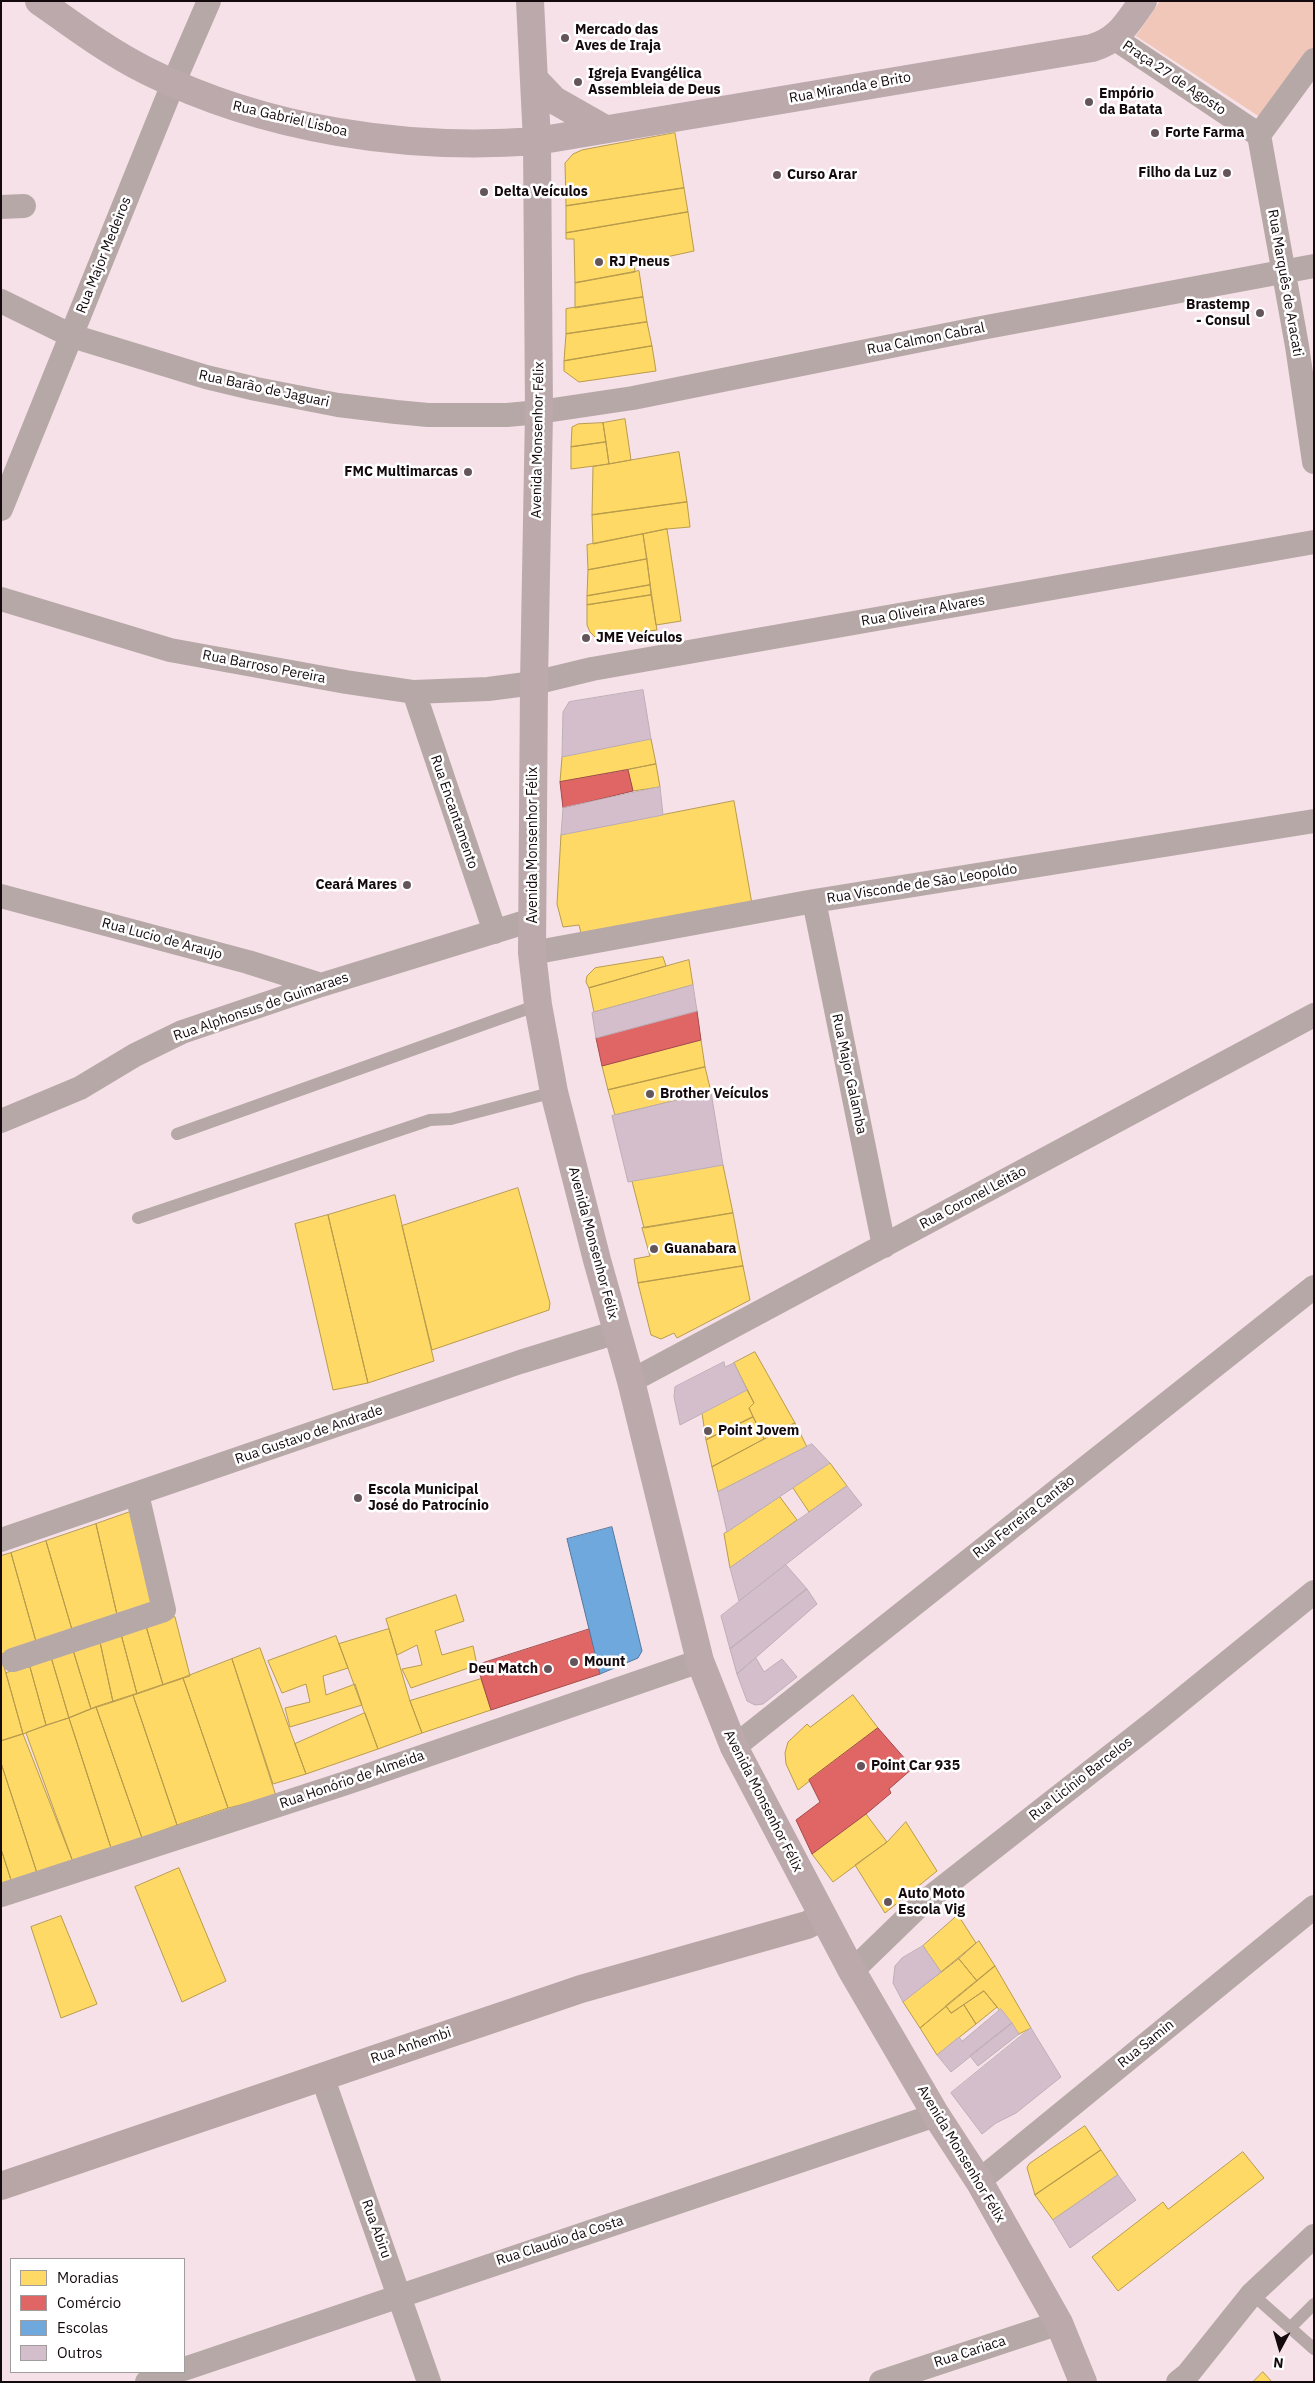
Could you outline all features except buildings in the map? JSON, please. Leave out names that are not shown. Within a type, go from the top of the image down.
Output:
[{"type":"main road","name":"Rua Gabriel Lisboa","points":[[39,1],[112,51],[173,84],[260,115],[359,134],[415,140],[480,143],[537,140]]},
{"type":"main road","name":"Avenida Monsenhor Félix","points":[[530,1],[537,140],[539,412],[532,953],[538,1006],[554,1092],[631,1381],[700,1661],[734,1747],[852,1971],[936,2115],[979,2181],[1059,2323],[1082,2382]]},
{"type":"main road","name":"Rua Miranda e Brito","points":[[537,140],[1092,48],[1107,44],[1114,38],[1143,1]]},
{"type":"main road","points":[[534,79],[554,100],[605,129]]},
{"type":"main road","points":[[538,198],[545,185],[543,143],[605,129]]},
{"type":"street","name":"Rua Major Medeiros","points":[[1,509],[173,84],[209,1]]},
{"type":"street","name":"Praça 27 de Agosto","points":[[1114,38],[1259,135]]},
{"type":"street","points":[[1259,135],[1314,60]]},
{"type":"street","name":"Rua Marquês de Aracati","points":[[1259,135],[1297,346],[1314,462]]},
{"type":"street","name":"Rua Calmon Cabral","points":[[539,412],[633,398],[976,329],[1314,266]]},
{"type":"street","name":"Rua Barão de Jaguari","points":[[1,301],[72,336],[206,377],[338,405],[428,415],[539,412]]},
{"type":"street","name":"Rua Oliveira Alvares","points":[[534,683],[592,669],[1314,542]]},
{"type":"street","name":"Rua Barroso Pereira","points":[[1,599],[170,650],[346,682],[414,692],[488,689],[534,683]]},
{"type":"street","name":"Rua Encantamento","points":[[414,692],[494,932]]},
{"type":"street","name":"Rua Visconde de São Leopoldo","points":[[532,953],[814,901],[1314,821]]},
{"type":"street","name":"Rua Lucio de Araujo","points":[[1,896],[248,962],[321,986]]},
{"type":"street","name":"Rua Major Galamba","points":[[814,901],[884,1246]]},
{"type":"street","name":"Rua Alphonsus de Guimaraes","points":[[1,1121],[80,1088],[135,1055],[182,1032],[532,920]]},
{"type":"street","name":"Rua Coronel Leitão","points":[[631,1381],[1314,1015]]},
{"type":"street","name":"Rua Ferreira Cantão","points":[[734,1747],[1314,1287]]},
{"type":"street","name":"Rua Gustavo de Andrade","points":[[1,1540],[520,1362],[617,1332]]},
{"type":"street","points":[[13,1660],[164,1610],[137,1494]]},
{"type":"street","name":"Rua Licínio Barcelos","points":[[852,1971],[918,1907],[1158,1719],[1314,1592]]},
{"type":"street","name":"Rua Honório de Almeida","points":[[1,1895],[346,1783],[700,1661]]},
{"type":"street","name":"Rua Samin","points":[[979,2181],[1314,1907]]},
{"type":"street","name":"Rua Anhembi","points":[[1,2186],[581,1989],[807,1925],[823,1917]]},
{"type":"street","name":"Rua Abiru","points":[[322,2076],[429,2382]]},
{"type":"street","name":"Rua Claudio da Costa","points":[[185,2369],[936,2115]]},
{"type":"street","points":[[1188,2379],[1252,2294],[1314,2236]]},
{"type":"street","name":"Rua Cariaca","points":[[881,2382],[1059,2323]]},
{"type":"street","points":[[147,2382],[173,2373]]},
{"type":"lane","points":[[177,1134],[538,1006]]},
{"type":"lane","points":[[138,1218],[430,1120],[451,1119],[554,1092]]},
{"type":"lane","points":[[1252,2294],[1314,2349]]},
{"type":"lane","points":[[1290,2328],[1314,2304]]},
{"type":"shaded area","points":[[1160,1],[1314,1],[1314,49],[1263,119],[1136,36]]},
{"type":"place","name":"Mercado das Aves de Iraja","points":[[565,38]]},
{"type":"place","name":"Igreja Evangélica Assembleia de Deus","points":[[578,82]]},
{"type":"place","name":"Empório da Batata","points":[[1089,102]]},
{"type":"place","name":"Forte Farma","points":[[1155,133]]},
{"type":"place","name":"Filho da Luz","points":[[1227,173]]},
{"type":"place","name":"Curso Arar","points":[[777,175]]},
{"type":"place","name":"Delta Veículos","points":[[484,192]]},
{"type":"place","name":"RJ Pneus","points":[[599,262]]},
{"type":"place","name":"Brastemp - Consul","points":[[1260,313]]},
{"type":"place","name":"FMC Multimarcas","points":[[468,472]]},
{"type":"place","name":"JME Veículos","points":[[586,638]]},
{"type":"place","name":"Ceará Mares","points":[[407,885]]},
{"type":"place","name":"Brother Veículos","points":[[650,1094]]},
{"type":"place","name":"Guanabara","points":[[654,1249]]},
{"type":"place","name":"Point Jovem","points":[[708,1431]]},
{"type":"place","name":"Escola Municipal José do Patrocínio","points":[[358,1498]]},
{"type":"place","name":"Mount","points":[[574,1662]]},
{"type":"place","name":"Deu Match","points":[[548,1669]]},
{"type":"place","name":"Point Car 935","points":[[861,1766]]},
{"type":"place","name":"Auto Moto Escola Vig","points":[[888,1902]]}]
